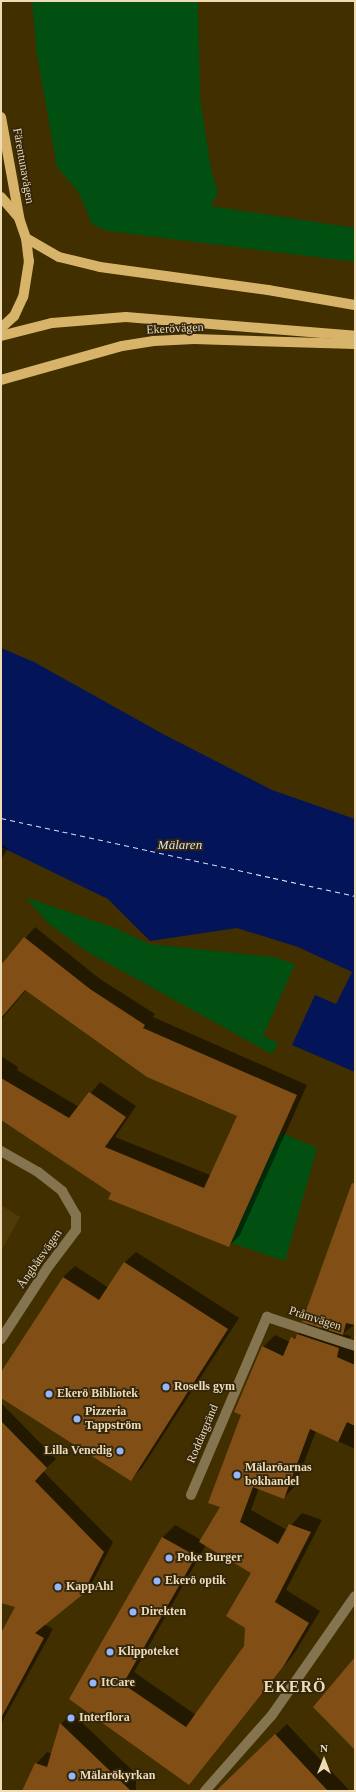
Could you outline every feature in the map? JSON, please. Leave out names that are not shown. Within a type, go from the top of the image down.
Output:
[{"type":"main road","name":"Färentunavägen","points":[[1,117],[19,218]]},
{"type":"main road","points":[[1,197],[19,218],[26,238],[29,261],[23,297],[14,316],[1,328]]},
{"type":"main road","points":[[26,238],[59,257],[100,268],[268,290],[355,305]]},
{"type":"main road","name":"Ekerövägen","points":[[1,336],[52,323],[126,317],[355,336]]},
{"type":"main road","name":"Ekerövägen","points":[[1,380],[122,346],[154,341],[194,339],[355,344]]},
{"type":"street","name":"Ångbåtsvägen","points":[[1,1151],[38,1172],[62,1191],[76,1215],[76,1230],[48,1267],[1,1339]]},
{"type":"street","name":"Pråmvägen","points":[[267,1317],[355,1346]]},
{"type":"street","name":"Roddargränd","points":[[191,1495],[267,1317]]},
{"type":"street","points":[[205,1791],[272,1715],[355,1596]]},
{"type":"shaded area","points":[[1,1205],[20,1217],[1,1251]]},
{"type":"green space","points":[[32,1],[198,1],[200,98],[211,169],[218,193],[211,206],[355,228],[355,262],[107,231],[92,224],[79,193],[57,167],[37,55]]},
{"type":"green space","points":[[25,897],[115,928],[149,944],[274,957],[295,964],[263,1036],[278,1043],[272,1054],[86,951],[48,923]]},
{"type":"green space","points":[[280,1132],[317,1148],[285,1261],[231,1243]]},
{"type":"water","name":"Mälaren","points":[[1,648],[34,662],[163,734],[272,790],[355,819],[355,1072],[292,1045],[315,995],[336,1004],[352,972],[298,947],[237,928],[150,941],[108,899],[1,847]]},
{"type":"building","points":[[24,937],[90,989],[145,1025],[143,1028],[297,1095],[229,1247],[108,1199],[111,1193],[1,1120],[1,1078],[69,1118],[89,1092],[126,1117],[105,1147],[204,1188],[237,1116],[147,1077],[25,990],[1,1018],[1,965]]},
{"type":"building","points":[[352,1183],[355,1184],[355,1325],[346,1323],[343,1335],[302,1322]]},
{"type":"building","points":[[124,1262],[228,1329],[131,1481],[1,1398],[1,1372],[63,1277],[99,1300]]},
{"type":"building","points":[[297,1334],[339,1348],[337,1357],[355,1365],[355,1426],[347,1422],[338,1442],[310,1429],[284,1499],[253,1487],[240,1522],[278,1544],[289,1524],[311,1532],[275,1602],[309,1623],[283,1667],[189,1785],[69,1699],[162,1537],[196,1556],[123,1684],[186,1727],[244,1646],[245,1628],[226,1616],[251,1573],[199,1542],[220,1507],[208,1503],[241,1415],[234,1412],[262,1346],[283,1356],[291,1337],[295,1339]]},
{"type":"building","points":[[1,1421],[47,1468],[35,1481],[104,1552],[82,1595],[35,1633],[44,1638],[1,1718],[1,1633],[15,1607],[1,1603]]},
{"type":"building","points":[[355,1657],[355,1750],[313,1707]]},
{"type":"building","name":"Mälarökyrkan","points":[[60,1723],[131,1791],[22,1791],[35,1763],[47,1767]]},
{"type":"building","points":[[275,1734],[328,1791],[216,1791]]},
{"type":"ferry route","points":[[1,818],[355,896]]},
{"type":"place","name":"Rosells gym","points":[[166,1387]]},
{"type":"place","name":"Ekerö Bibliotek","points":[[49,1394]]},
{"type":"place","name":"Pizzeria Tappström","points":[[77,1419]]},
{"type":"place","name":"Lilla Venedig","points":[[120,1451]]},
{"type":"place","name":"Mälaröarnas bokhandel","points":[[237,1475]]},
{"type":"place","name":"Poke Burger","points":[[169,1558]]},
{"type":"place","name":"Ekerö optik","points":[[157,1581]]},
{"type":"place","name":"KappAhl","points":[[58,1587]]},
{"type":"place","name":"Direkten","points":[[133,1612]]},
{"type":"place","name":"Klippoteket","points":[[110,1652]]},
{"type":"place","name":"ItCare","points":[[93,1683]]},
{"type":"place","name":"Interflora","points":[[71,1718]]},
{"type":"place","name":"Mälarökyrkan","points":[[72,1776]]},
{"type":"district","name":"EKERÖ","points":[[295,1687]]}]
